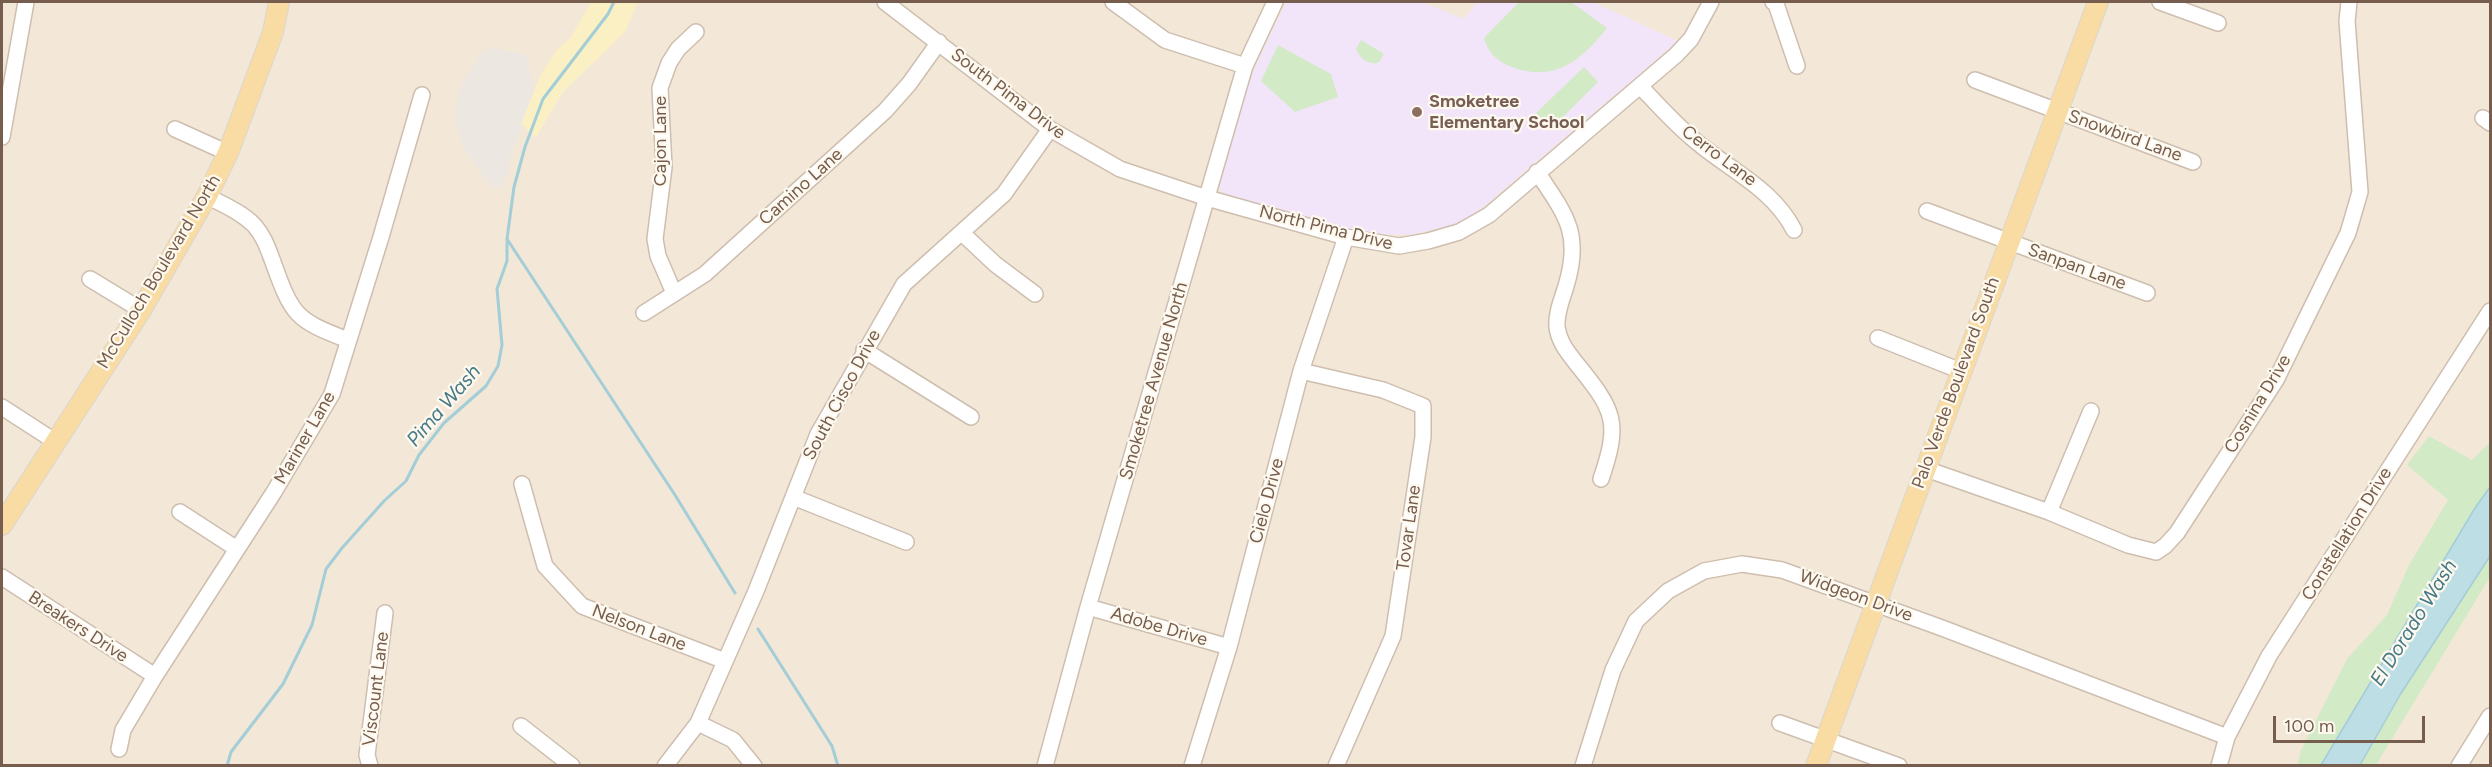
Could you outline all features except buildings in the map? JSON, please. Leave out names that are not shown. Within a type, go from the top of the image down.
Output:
[{"type":"main road","name":"McCulloch Boulevard North","points":[[2,525],[141,310],[207,196],[228,153],[273,32],[279,2]]},
{"type":"main road","name":"Palo Verde Boulevard South","points":[[1815,765],[2098,2]]},
{"type":"street","points":[[2,137],[26,2]]},
{"type":"street","name":"South Pima Drive","points":[[885,2],[1050,129],[1120,169],[1207,198]]},
{"type":"street","points":[[1113,2],[1165,40],[1245,66]]},
{"type":"street","name":"Smoketree Avenue North","points":[[1045,765],[1088,607],[1245,66],[1275,2]]},
{"type":"street","name":"North Pima Drive","points":[[1207,198],[1346,237],[1399,246],[1459,232],[1489,215],[1640,86],[1691,39],[1711,2]]},
{"type":"street","points":[[1773,2],[1776,4],[1797,66]]},
{"type":"street","points":[[2160,2],[2218,22]]},
{"type":"street","name":"Cosnina Drive","points":[[1926,469],[2049,512],[2128,545],[2156,552],[2177,533],[2276,380],[2348,233],[2360,192],[2347,21],[2349,2]]},
{"type":"street","name":"Cajon Lane","points":[[674,293],[658,256],[655,239],[664,167],[660,88],[669,63],[678,49],[696,32]]},
{"type":"street","name":"Camino Lane","points":[[644,313],[705,274],[885,111],[909,84],[939,42]]},
{"type":"street","name":"Snowbird Lane","points":[[1975,80],[2193,162]]},
{"type":"street","name":"Cerro Lane","points":[[1640,86],[1692,138],[1761,188],[1778,205],[1794,230]]},
{"type":"street","name":"Mariner Lane","points":[[119,749],[123,730],[155,676],[324,411],[340,373],[422,94]]},
{"type":"street","points":[[175,129],[228,153]]},
{"type":"street","name":"South Cisco Drive","points":[[665,765],[698,723],[818,434],[864,350],[904,284],[1004,194],[1050,129]]},
{"type":"street","points":[[1537,172],[1564,216],[1573,242],[1574,258],[1559,306],[1557,325],[1562,344],[1602,397],[1611,415],[1613,436],[1601,479]]},
{"type":"street","points":[[207,196],[242,214],[256,226],[264,239],[283,291],[298,315],[313,326],[348,340]]},
{"type":"street","name":"Sanpan Lane","points":[[1927,211],[2146,293]]},
{"type":"street","points":[[962,233],[995,264],[1035,294]]},
{"type":"street","name":"Cielo Drive","points":[[1192,765],[1230,647],[1301,371],[1346,237]]},
{"type":"street","points":[[90,279],[141,310]]},
{"type":"street","name":"Constellation Drive","points":[[2219,765],[2227,737],[2269,657],[2490,311]]},
{"type":"street","points":[[1878,338],[1961,371]]},
{"type":"street","points":[[864,350],[971,417]]},
{"type":"street","name":"Tovar Lane","points":[[1301,371],[1383,390],[1423,406],[1423,437],[1393,636],[1336,765]]},
{"type":"street","points":[[2,407],[56,442]]},
{"type":"street","points":[[2049,512],[2091,411]]},
{"type":"street","name":"Nelson Lane","points":[[522,484],[545,566],[582,606],[725,660]]},
{"type":"street","points":[[793,497],[906,542]]},
{"type":"street","points":[[180,512],[237,549]]},
{"type":"street","name":"Widgeon Drive","points":[[1583,765],[1613,670],[1636,621],[1668,591],[1704,571],[1742,564],[1782,570],[1875,603],[2227,737]]},
{"type":"street","name":"Breakers Drive","points":[[2,577],[155,676]]},
{"type":"street","name":"Adobe Drive","points":[[1088,607],[1230,647]]},
{"type":"street","name":"Viscount Lane","points":[[370,765],[367,755],[385,613]]},
{"type":"street","points":[[2459,765],[2490,716]]},
{"type":"street","points":[[698,723],[733,740],[754,765]]},
{"type":"street","points":[[1780,723],[1899,765]]},
{"type":"street","points":[[521,726],[572,765]]},
{"type":"shaded area","points":[[2,2],[2490,2],[2490,765],[2,765]]},
{"type":"shaded area","name":"Smoketree Elementary School","points":[[1286,2],[1422,2],[1464,19],[1477,2],[1593,2],[1678,41],[1475,214],[1456,224],[1411,235],[1360,234],[1229,197],[1220,190],[1216,180],[1254,69]]},
{"type":"shaded area","points":[[490,47],[526,55],[535,92],[511,154],[509,171],[500,187],[494,188],[463,146],[456,119],[458,93],[465,78],[479,56]]},
{"type":"green space","points":[[1519,2],[1571,2],[1607,28],[1587,50],[1565,66],[1541,72],[1512,67],[1494,56],[1484,38]]},
{"type":"green space","points":[[1361,40],[1384,54],[1378,63],[1367,62],[1360,56],[1356,49]]},
{"type":"green space","points":[[1278,45],[1331,74],[1338,97],[1295,112],[1261,81]]},
{"type":"green space","points":[[1584,67],[1598,82],[1551,129],[1536,113]]},
{"type":"green space","points":[[2429,436],[2472,460],[2490,442],[2490,577],[2376,765],[2297,766],[2301,750],[2347,659],[2387,615],[2409,565],[2448,500],[2407,465]]},
{"type":"sand","points":[[591,2],[638,2],[625,32],[563,92],[536,137],[521,124],[540,76],[556,51],[571,37]]},
{"type":"water","name":"El Dorado Wash","points":[[2490,487],[2490,556],[2400,695],[2360,765],[2321,765],[2475,508]]},
{"type":"waterway","name":"Pima Wash","points":[[227,766],[231,752],[283,684],[312,625],[326,569],[384,501],[406,481],[419,455],[444,423],[486,386],[498,366],[502,345],[497,289],[507,261],[507,239],[514,187],[525,147],[543,99],[608,14],[614,2]]},
{"type":"waterway","points":[[507,239],[675,495],[735,593]]},
{"type":"waterway","points":[[758,629],[832,746],[838,766]]},
{"type":"place","name":"Smoketree Elementary School","points":[[1417,112]]}]
